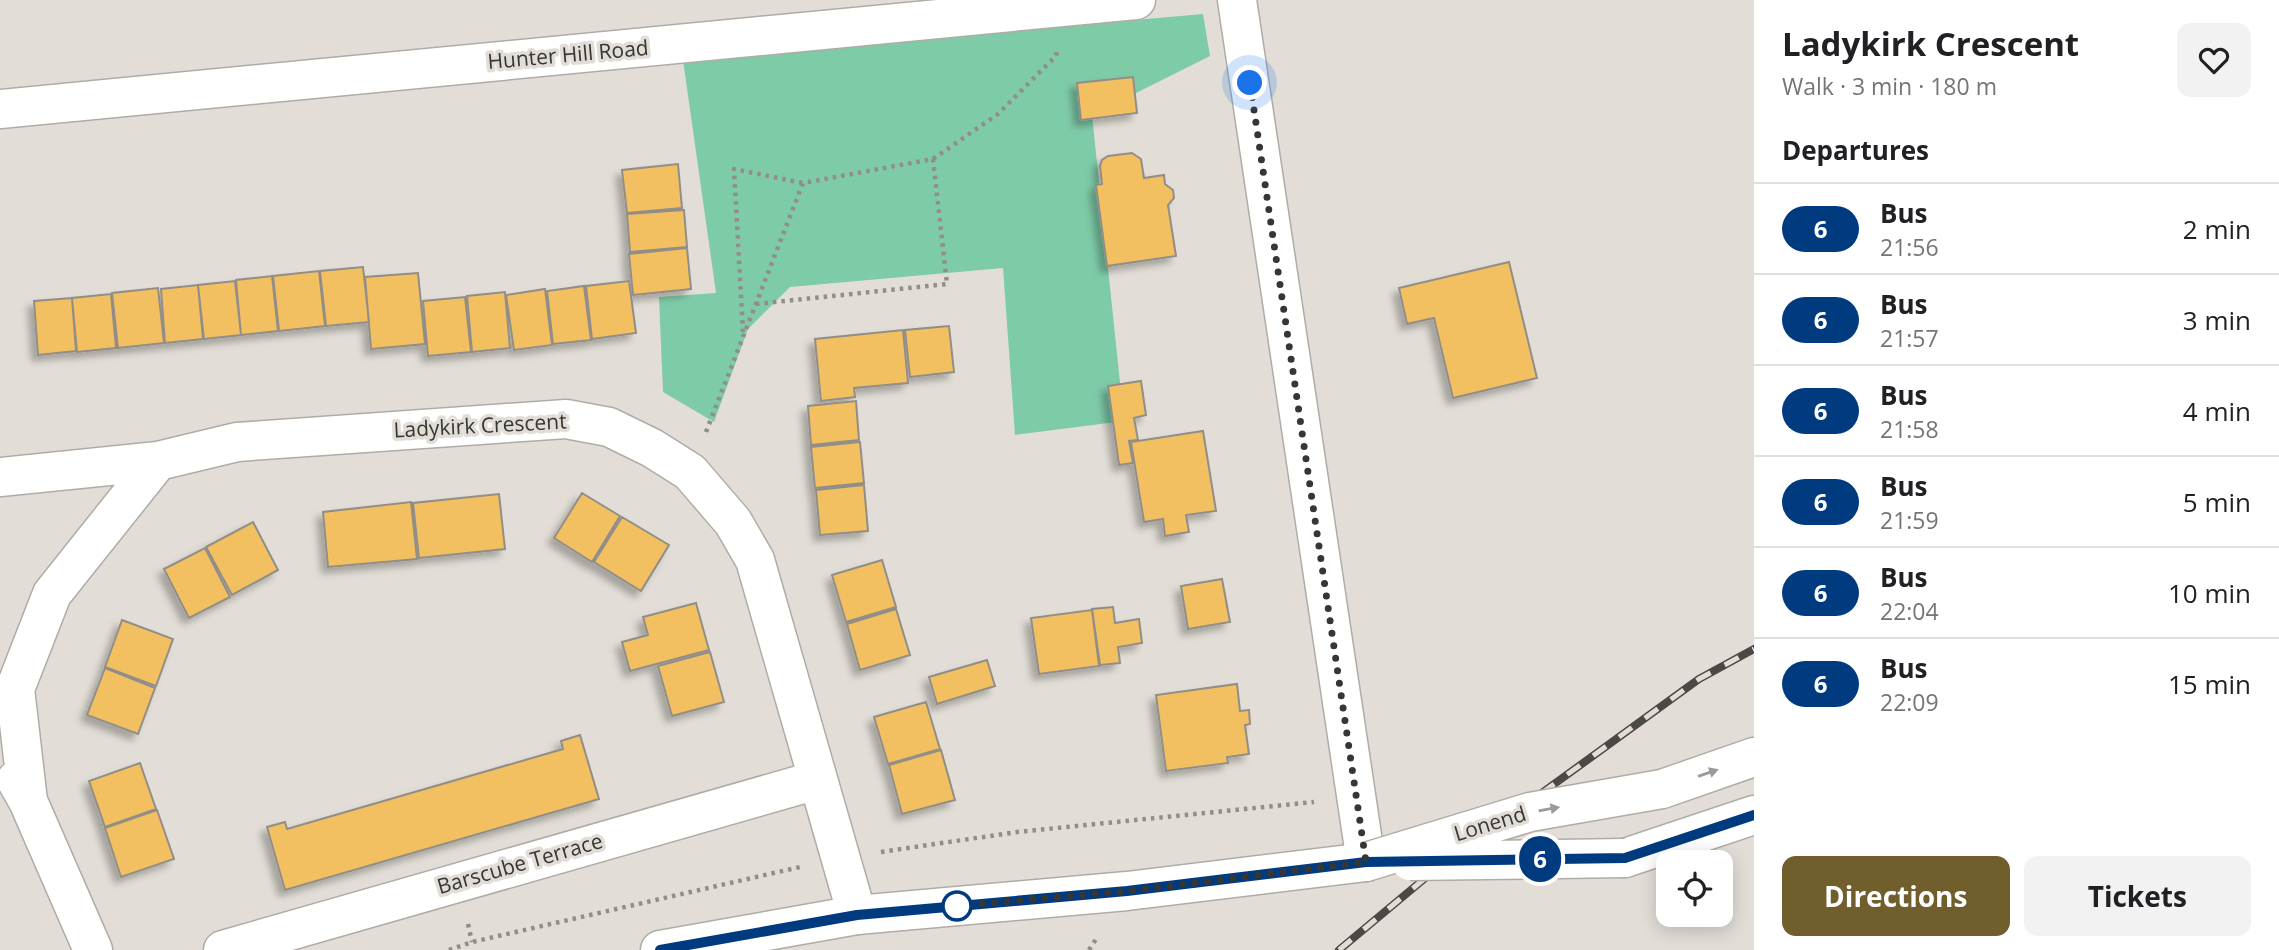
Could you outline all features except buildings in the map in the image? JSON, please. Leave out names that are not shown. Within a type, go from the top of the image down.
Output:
[{"type":"street","name":"Hunter Hill Road","points":[[0,109],[1136,0]]},
{"type":"street","points":[[660,950],[857,915],[1127,891],[1366,862],[1237,0]]},
{"type":"street","name":"Ladykirk Crescent","points":[[0,477],[158,461],[237,442],[566,419],[609,427],[652,448],[690,471],[733,522],[755,560],[857,915]]},
{"type":"street","points":[[27,801],[15,689],[52,594],[158,461]]},
{"type":"street","points":[[0,751],[27,801],[93,950]]},
{"type":"street","name":"Lonend","points":[[1366,862],[1530,812],[1662,789],[1754,757]]},
{"type":"street","name":"Barscube Terrace","points":[[223,950],[817,780]]},
{"type":"street","name":"Lonend","points":[[1366,862],[1625,858],[1754,815]]},
{"type":"path","points":[[744,335],[734,169],[803,183],[933,159],[998,114],[1056,56],[1073,7]]},
{"type":"path","points":[[757,304],[947,284],[933,159]]},
{"type":"path","points":[[690,471],[803,183]]},
{"type":"path","points":[[449,950],[472,942],[840,858],[1017,832],[1357,798]]},
{"type":"green space","points":[[1203,14],[1210,56],[1092,115],[1124,421],[1015,435],[1003,268],[790,287],[748,329],[714,422],[663,392],[659,297],[716,293],[683,60]]},
{"type":"railway","points":[[1339,950],[1430,874],[1699,679],[1754,649]]},
{"type":"bus line","name":"6","points":[[660,950],[857,915],[1127,891],[1366,862],[1625,858],[1754,815]]},
{"type":"route","points":[[957,906],[1127,891],[1366,862],[1250,83]]}]
